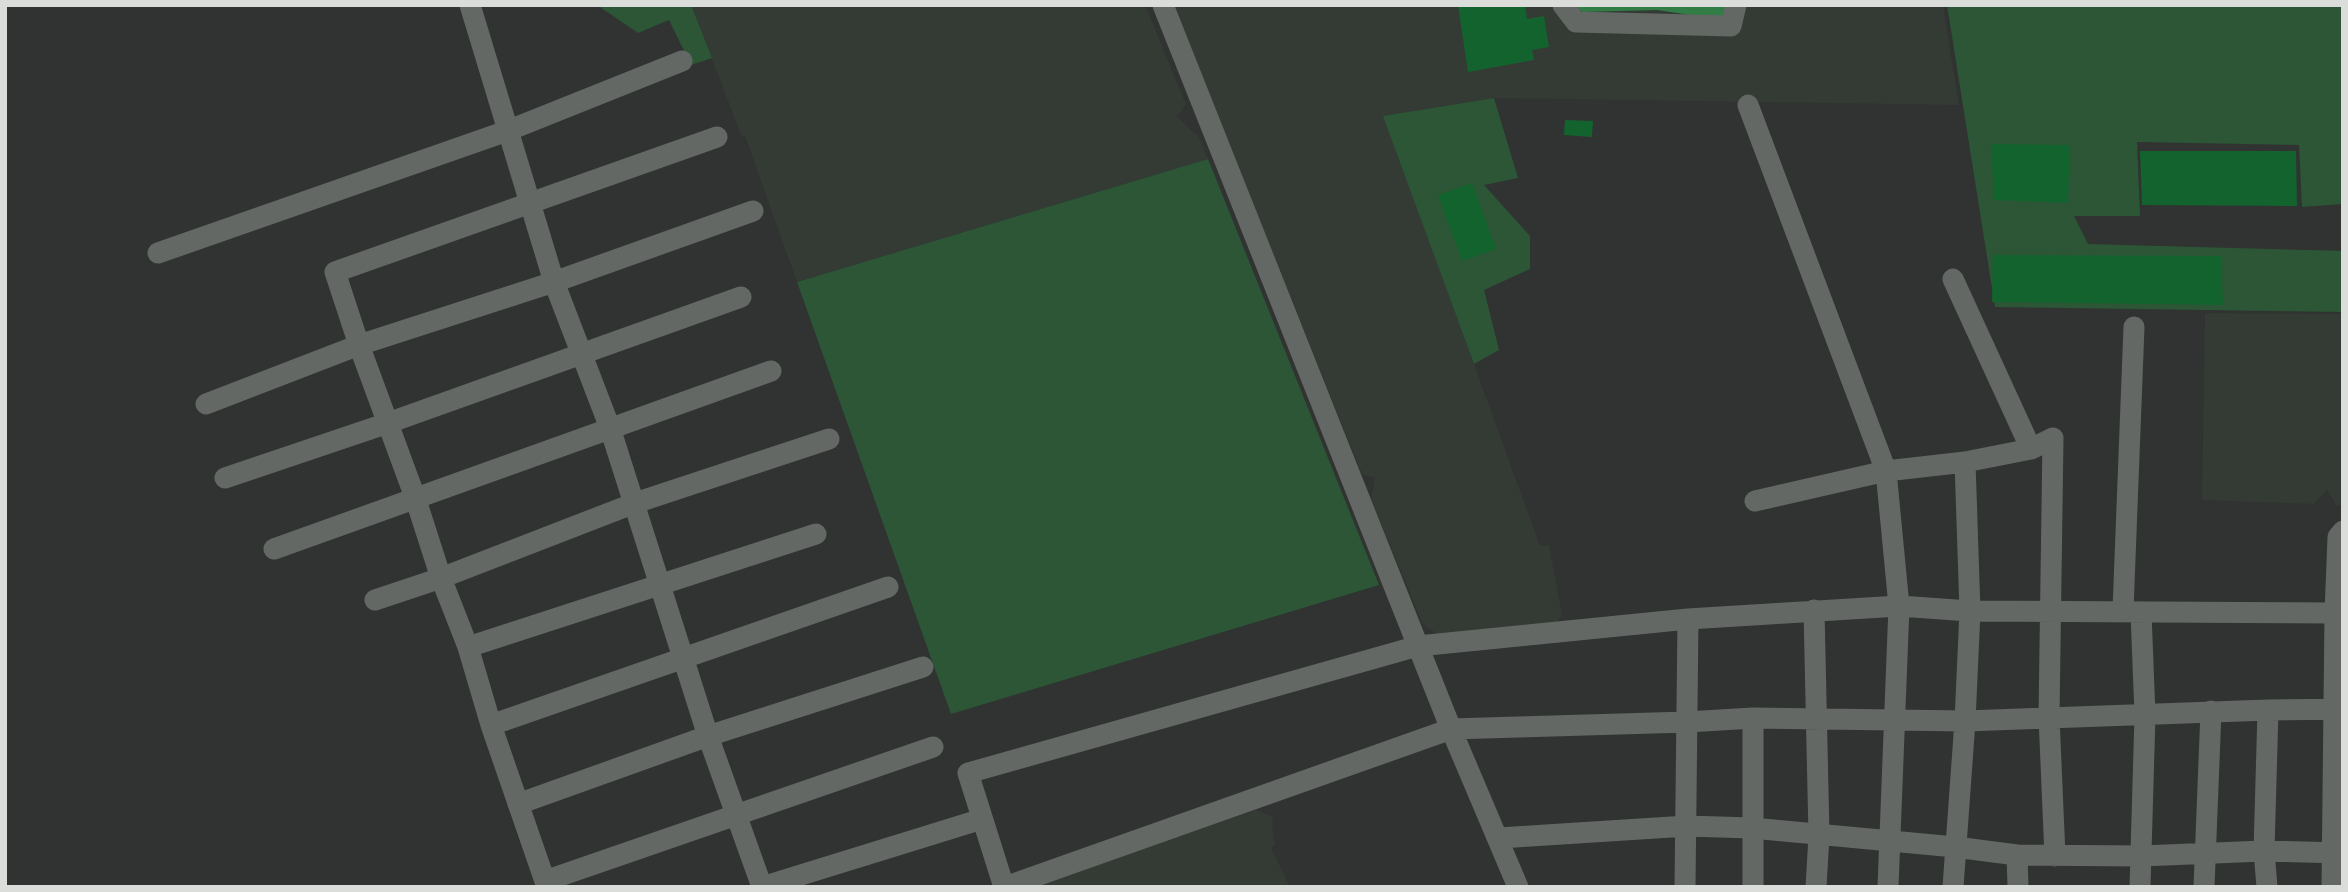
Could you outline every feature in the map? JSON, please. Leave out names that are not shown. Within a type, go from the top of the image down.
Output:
[{"type":"street","points":[[470,5],[554,282],[610,428],[708,736],[762,887],[982,819]]},
{"type":"street","points":[[1163,5],[1451,729],[1518,887]]},
{"type":"street","points":[[1563,5],[1576,22],[1731,26],[1736,5]]},
{"type":"street","points":[[158,253],[507,131],[682,61]]},
{"type":"street","points":[[1748,105],[1886,471],[1899,606],[1888,887]]},
{"type":"street","points":[[717,137],[335,272],[441,578],[468,647],[491,725],[546,884],[737,814],[933,747]]},
{"type":"street","points":[[206,404],[359,345],[554,282],[753,212]]},
{"type":"street","points":[[1953,279],[2031,449]]},
{"type":"street","points":[[225,478],[741,297]]},
{"type":"street","points":[[2134,327],[2132,612],[2145,715],[2140,887]]},
{"type":"street","points":[[274,549],[771,371]]},
{"type":"street","points":[[1755,501],[1886,471],[2031,449],[2053,438],[2049,717],[2055,856]]},
{"type":"street","points":[[375,600],[441,578],[635,503],[829,439]]},
{"type":"street","points":[[1952,887],[1965,721],[1970,611],[1965,461]]},
{"type":"street","points":[[2332,887],[2337,853],[2339,709],[2335,613],[2338,537],[2343,531]]},
{"type":"street","points":[[468,647],[816,534]]},
{"type":"street","points":[[491,725],[888,587]]},
{"type":"street","points":[[2335,613],[1970,611],[1899,606],[1688,619],[1418,646],[968,772],[1004,887],[1451,729],[1753,718],[1965,721],[2211,711],[2339,709]]},
{"type":"street","points":[[1814,610],[1819,836],[1816,887]]},
{"type":"street","points":[[1685,887],[1688,619]]},
{"type":"street","points":[[518,804],[708,736],[923,667]]},
{"type":"street","points":[[2267,887],[2264,851],[2268,710]]},
{"type":"street","points":[[2204,887],[2211,711]]},
{"type":"street","points":[[1753,718],[1753,887]]},
{"type":"street","points":[[1499,838],[1686,827],[1752,828],[2017,855],[2141,856],[2264,851],[2337,853]]},
{"type":"street","points":[[2017,855],[2018,887]]},
{"type":"shaded area","points":[[691,5],[1145,5],[1186,104],[1177,117],[1199,137],[1208,159],[797,282],[745,136],[742,137]]},
{"type":"shaded area","points":[[1173,5],[1943,5],[1959,105],[1494,98],[1384,116],[1540,546],[1549,545],[1562,615],[1555,625],[1437,634],[1422,623],[1371,498],[1375,478],[1362,474]]},
{"type":"shaded area","points":[[2205,313],[2343,314],[2343,505],[2336,505],[2327,490],[2314,504],[2202,500]]},
{"type":"shaded area","points":[[1256,810],[1273,817],[1275,845],[1271,848],[1290,887],[1027,887]]},
{"type":"green space","points":[[597,5],[691,5],[712,58],[691,65],[669,20],[638,33]]},
{"type":"green space","points":[[1571,5],[1728,5],[1725,20],[1657,10],[1583,12]]},
{"type":"green space","points":[[1947,5],[2343,5],[2343,204],[2302,207],[2299,145],[2137,142],[2140,216],[2074,216],[2088,244],[2343,251],[2343,312],[1995,307]]},
{"type":"green space","points":[[1494,98],[1518,178],[1484,185],[1530,236],[1530,269],[1484,290],[1499,350],[1474,364],[1383,116]]},
{"type":"green space","points":[[1208,159],[1379,585],[951,714],[797,282]]},
{"type":"building","points":[[1458,5],[1525,5],[1527,19],[1544,16],[1549,47],[1532,50],[1534,60],[1468,72]]},
{"type":"building","points":[[1565,120],[1593,121],[1592,137],[1564,135]]},
{"type":"building","points":[[1991,144],[2070,145],[2068,203],[1994,200]]},
{"type":"building","points":[[2140,151],[2296,151],[2297,206],[2142,205]]},
{"type":"building","points":[[1472,183],[1496,249],[1462,261],[1438,195]]},
{"type":"building","points":[[1993,255],[2221,256],[2223,305],[1992,302]]}]
